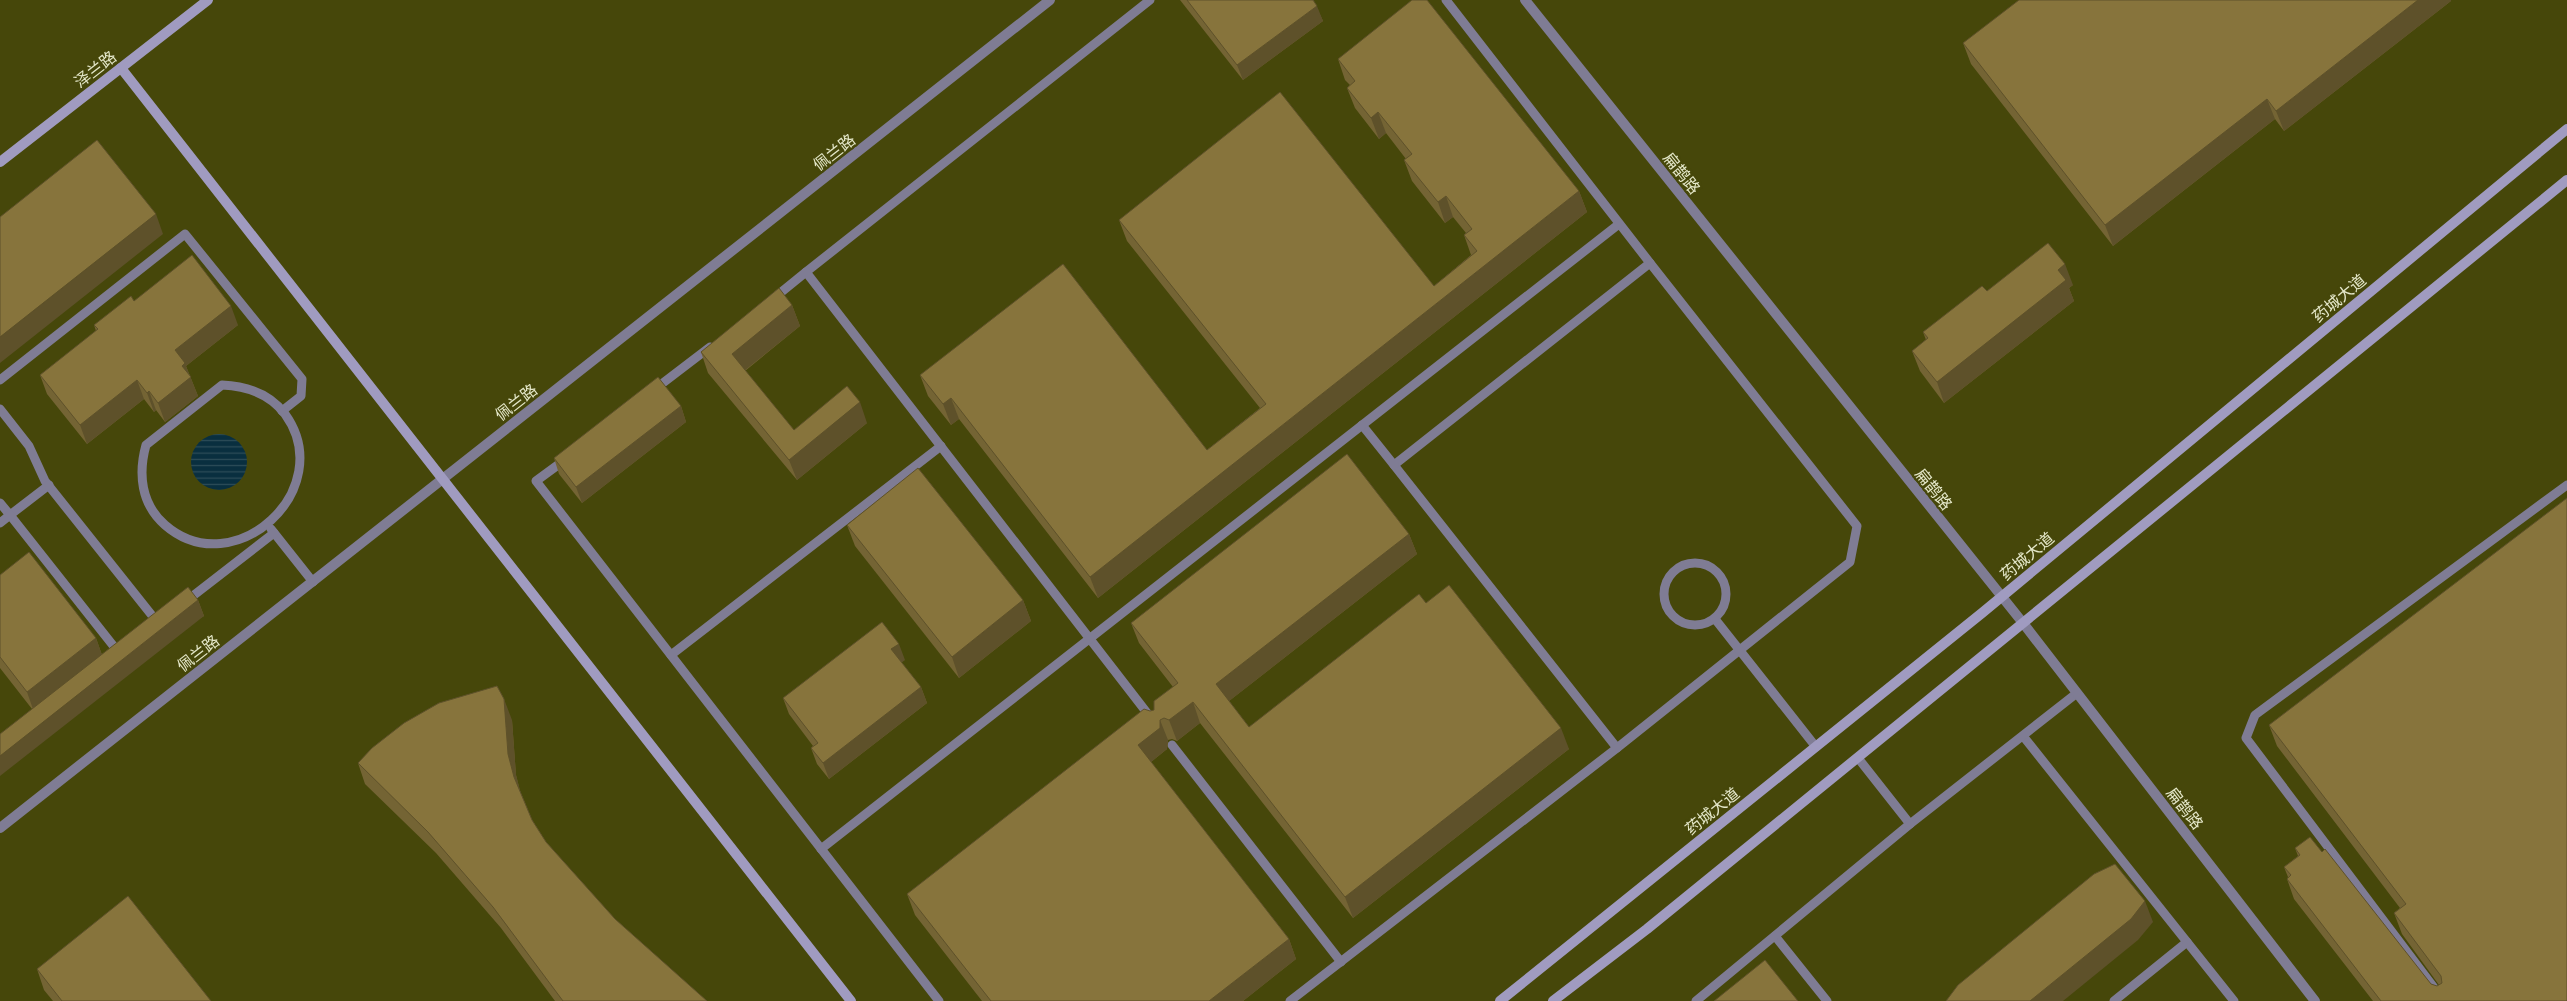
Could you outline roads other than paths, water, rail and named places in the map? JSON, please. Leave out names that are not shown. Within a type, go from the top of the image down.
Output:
[{"type":"main road","name":"泽兰路","points":[[0,162],[208,0]]},
{"type":"main road","points":[[120,68],[851,1001]]},
{"type":"main road","name":"药城大道","points":[[1500,1001],[2001,597],[2567,128]]},
{"type":"main road","points":[[1553,1001],[1648,929],[2567,180]]},
{"type":"street","name":"佩兰路","points":[[0,828],[1050,0]]},
{"type":"street","name":"扁鹊路","points":[[1525,0],[2022,623],[2315,1001]]},
{"type":"lane","points":[[768,302],[1150,0]]},
{"type":"lane","points":[[1290,1001],[1617,748],[1738,649],[1850,562],[1857,526],[1619,224],[1446,0]]},
{"type":"lane","points":[[821,849],[1619,224]]},
{"type":"lane","points":[[0,380],[185,234],[302,379],[301,396],[282,411]]},
{"type":"lane","points":[[1394,465],[1650,263]]},
{"type":"lane","points":[[806,272],[1157,726]]},
{"type":"lane","points":[[644,398],[722,338]]},
{"type":"lane","points":[[222,385],[235,386],[261,394],[282,411],[291,422],[298,442],[300,463],[298,478],[286,503],[266,523],[255,532],[228,543],[213,545],[185,538],[172,531],[152,510],[142,485],[142,458],[146,445],[222,385]]},
{"type":"lane","points":[[0,409],[29,446],[48,485],[158,623]]},
{"type":"lane","points":[[1362,425],[1617,748]]},
{"type":"lane","points":[[671,655],[941,446]]},
{"type":"lane","points":[[575,451],[536,481],[939,1001]]},
{"type":"lane","points":[[0,523],[48,485]]},
{"type":"lane","points":[[2444,1001],[2246,738],[2255,715],[2567,485]]},
{"type":"lane","points":[[0,503],[116,656],[127,647]]},
{"type":"lane","points":[[266,523],[313,582]]},
{"type":"lane","points":[[150,629],[274,533]]},
{"type":"lane","points":[[1694,563],[1704,564],[1720,574],[1727,593],[1726,603],[1715,619],[1696,626],[1677,620],[1670,614],[1666,605],[1665,586],[1676,569],[1694,563]]},
{"type":"lane","points":[[1715,619],[1816,747]]},
{"type":"lane","points":[[1696,1001],[1910,824],[2077,694]]},
{"type":"lane","points":[[2023,736],[2234,1001]]},
{"type":"lane","points":[[1172,745],[1340,962]]},
{"type":"lane","points":[[1858,758],[1910,824]]},
{"type":"lane","points":[[1775,936],[1827,1001]]},
{"type":"lane","points":[[2114,1001],[2186,942]]},
{"type":"water","points":[[213,434],[225,434],[235,438],[243,446],[247,462],[243,478],[235,486],[225,490],[213,490],[203,486],[195,478],[191,468],[191,456],[195,446],[203,438]]}]
